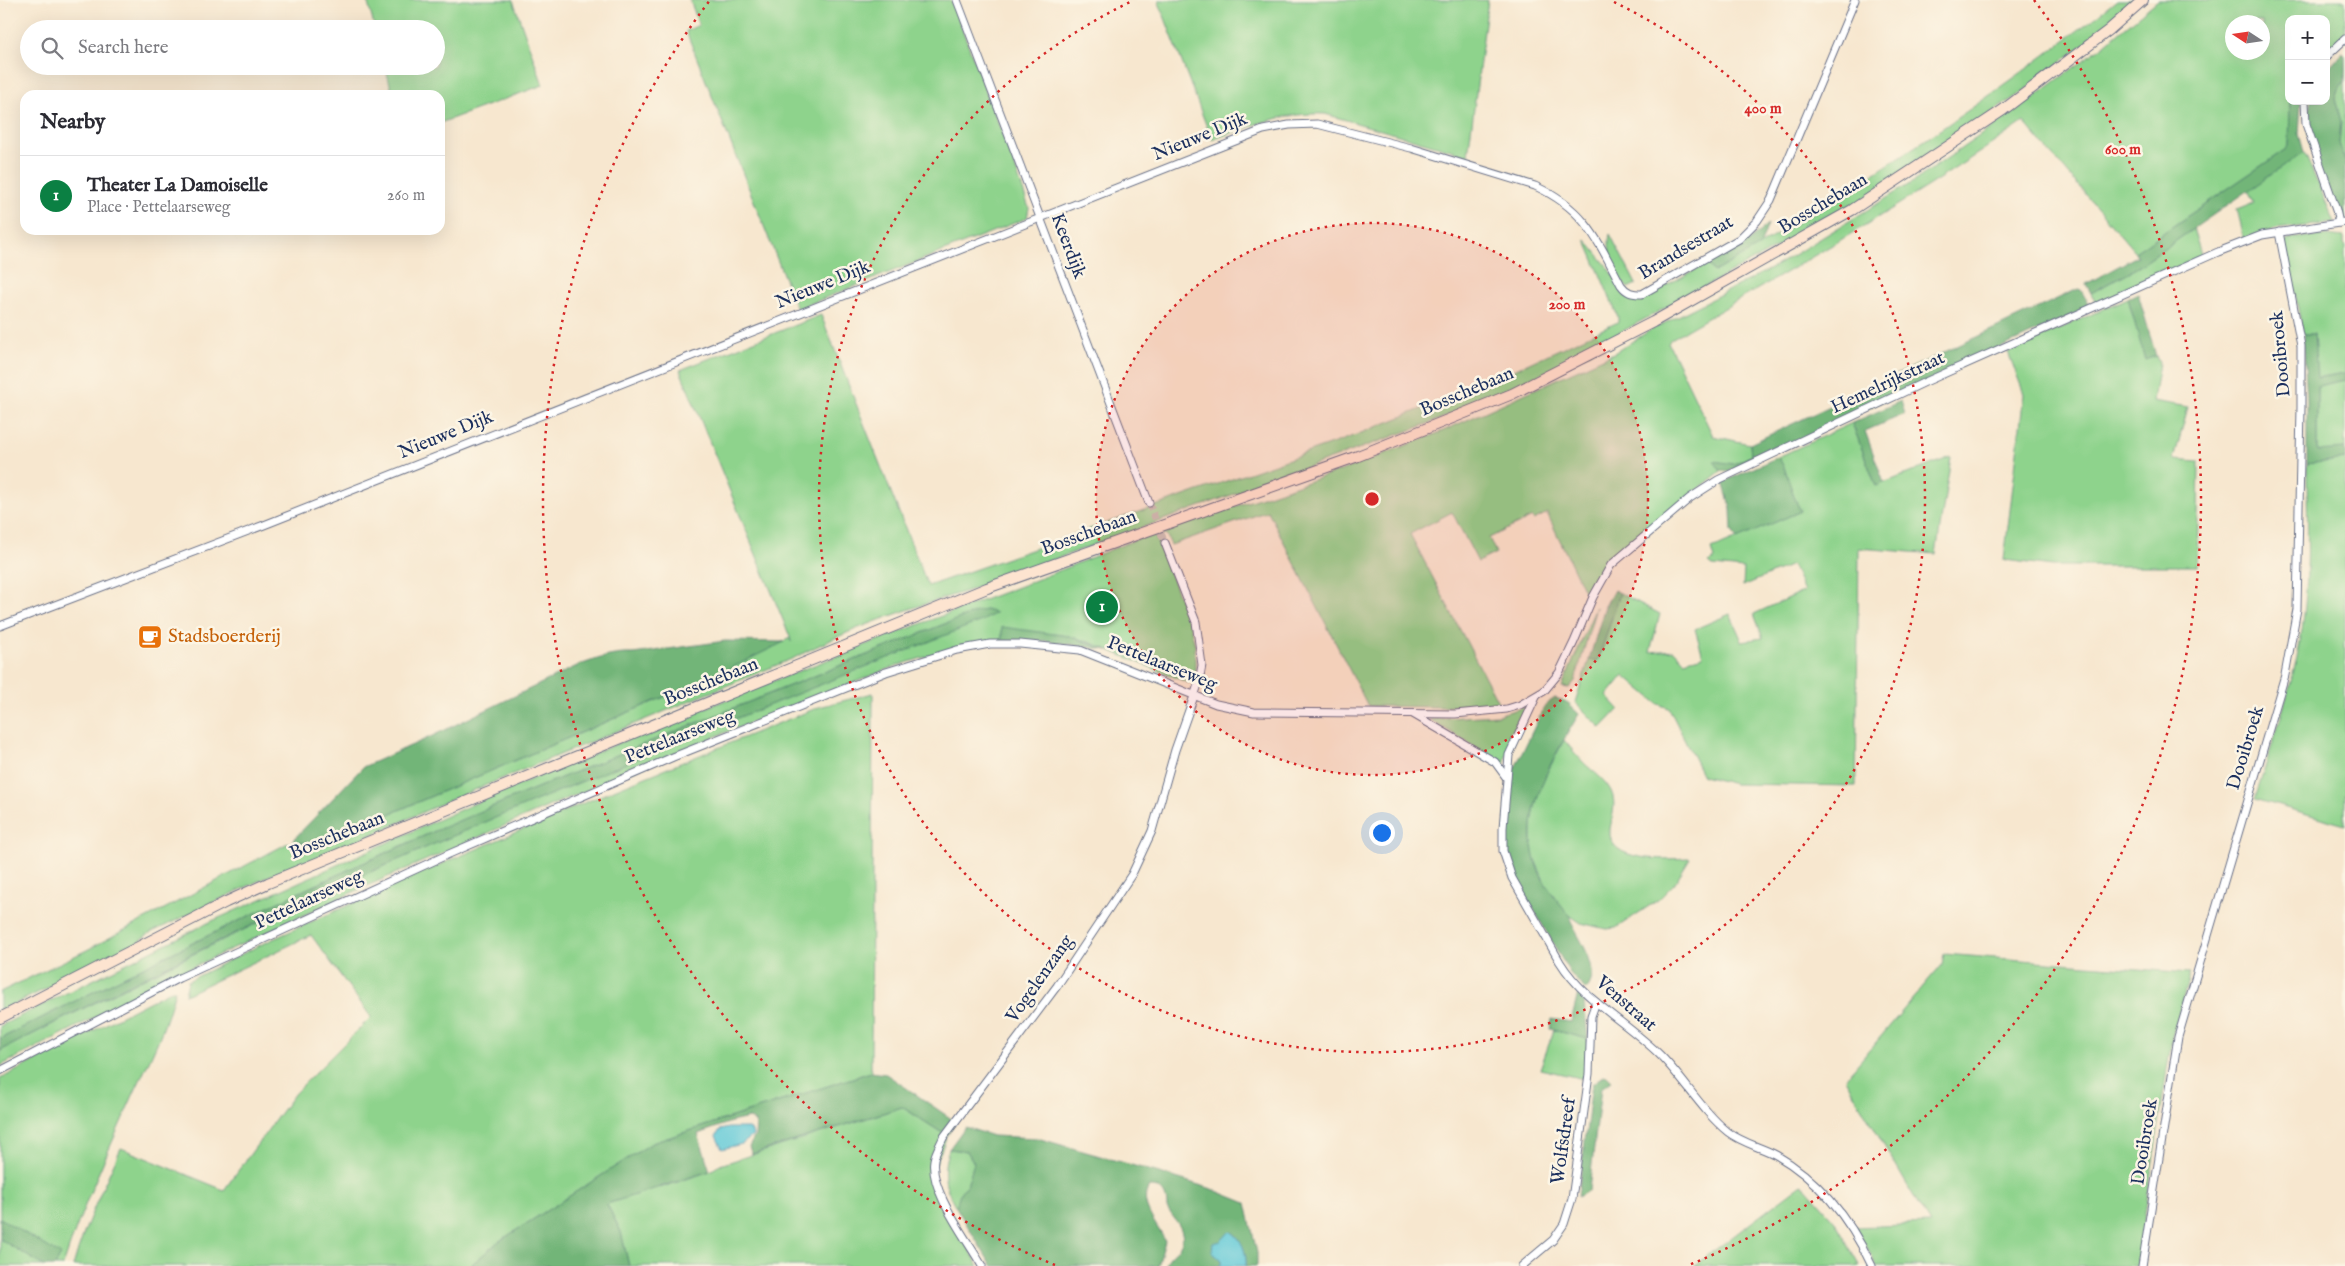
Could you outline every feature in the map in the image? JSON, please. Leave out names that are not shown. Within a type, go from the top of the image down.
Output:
[{"type":"main road","name":"Bosschebaan","points":[[0,1018],[226,902],[285,876],[987,588],[1358,456],[1512,394],[1653,322],[1852,210],[2004,110],[2108,30],[2143,0]]},
{"type":"street","name":"Keerdijk","points":[[956,0],[1149,503]]},
{"type":"street","name":"Brandsestraat","points":[[1626,291],[1642,294],[1739,239],[1757,221],[1770,200],[1855,0]]},
{"type":"street","points":[[2330,53],[2345,39]]},
{"type":"street","points":[[2305,105],[2306,124],[2342,222]]},
{"type":"street","name":"Nieuwe Dijk","points":[[0,626],[273,521],[1263,130],[1289,125],[1317,124],[1411,148],[1535,186],[1571,207],[1586,223],[1626,291]]},
{"type":"street","name":"Hemelrijkstraat","points":[[1536,697],[1544,691],[1559,673],[1593,597],[1611,565],[1669,514],[1718,480],[1751,466],[1922,383],[2218,252],[2262,235],[2342,222]]},
{"type":"street","name":"Dooibroek","points":[[2142,1266],[2178,1037],[2285,675],[2294,633],[2299,572],[2301,346],[2279,232]]},
{"type":"street","points":[[1165,543],[1196,622],[1202,665],[1194,695]]},
{"type":"street","name":"Pettelaarseweg","points":[[0,1071],[179,978],[449,854],[673,757],[925,658],[990,644],[1049,645],[1080,650],[1106,658],[1194,695],[1235,709],[1254,712],[1455,714],[1500,710],[1520,705],[1536,697]]},
{"type":"street","name":"Vogelenzang","points":[[982,1266],[941,1196],[934,1173],[934,1159],[943,1138],[1057,986],[1132,874],[1152,831],[1175,750],[1194,695]]},
{"type":"street","name":"Venstraat","points":[[1536,697],[1509,755],[1503,843],[1505,860],[1512,878],[1567,973],[1596,1002],[1660,1056],[1716,1121],[1730,1133],[1775,1155],[1803,1173],[1829,1197],[1872,1266]]},
{"type":"street","name":"Pettelaarseweg","points":[[1412,714],[1495,762],[1506,777]]},
{"type":"street","name":"Wolfsdreef","points":[[1522,1266],[1554,1240],[1564,1224],[1572,1199],[1589,1074],[1591,1016],[1596,1002]]},
{"type":"green space","points":[[367,0],[513,0],[543,85],[445,121],[445,90],[392,90],[387,75],[445,75],[445,20],[373,20]]},
{"type":"green space","points":[[690,0],[951,0],[1015,167],[1029,208],[1027,218],[797,309],[686,31],[699,25]]},
{"type":"green space","points":[[1158,0],[1488,0],[1468,155],[1325,114],[1295,115],[1267,121],[1212,140]]},
{"type":"green space","points":[[2117,0],[2140,0],[2027,89],[1851,207],[1608,339],[1591,352],[1438,420],[970,590],[858,628],[794,658],[450,800],[293,870],[289,869],[271,875],[148,934],[134,946],[0,1011],[0,992],[85,951],[288,843],[304,842],[300,852],[305,843],[331,839],[723,672],[790,638],[791,642],[790,637],[680,370],[821,315],[928,586],[1346,439],[1486,383],[1618,322],[1618,317],[1585,239],[1611,271],[1625,296],[1632,299],[1642,298],[1708,263],[1714,272],[1870,177],[2020,74]]},
{"type":"green space","points":[[2158,0],[2345,0],[2345,37],[2330,52],[2330,15],[2285,15],[2285,105],[2290,105],[2290,132],[2289,144],[2286,149],[2135,252],[2024,122],[1938,180],[1806,261],[1671,339],[1668,342],[1713,436],[1750,444],[1751,456],[1733,464],[1715,462],[1721,471],[1622,550],[1594,576],[1585,593],[1547,513],[1534,520],[1532,517],[1489,538],[1496,553],[1478,562],[1452,512],[1410,534],[1498,702],[1445,707],[1368,706],[1268,511],[1171,545],[1166,534],[1156,538],[1190,625],[1195,645],[1195,677],[1189,683],[1089,642],[1069,636],[1002,628],[1002,641],[955,648],[899,665],[714,737],[554,804],[351,893],[195,966],[0,1066],[0,1051],[173,964],[305,901],[590,778],[995,613],[986,610],[942,625],[496,805],[246,917],[0,1039],[0,1026],[212,921],[489,797],[667,723],[1137,539],[1340,471],[1443,431],[1614,353],[1649,331],[1774,267],[1913,182],[2021,107],[2099,49]]},
{"type":"green space","points":[[2343,53],[2345,56],[2345,81],[2338,89],[2335,98],[2341,122],[2339,143],[2345,161],[2345,223],[2343,223],[2315,164],[2308,133],[2310,105],[2330,105],[2330,67]]},
{"type":"green space","points":[[2345,81],[2345,161],[2339,143],[2341,122],[2335,98],[2338,89]]},
{"type":"green space","points":[[2290,105],[2301,105],[2299,134],[2304,152],[2138,267],[2091,293],[2086,284],[2137,256],[2135,252],[2286,149],[2289,144]]},
{"type":"green space","points":[[2304,152],[2335,223],[2275,229],[2243,240],[2237,209],[2254,202],[2248,190]]},
{"type":"green space","points":[[1768,224],[1760,246],[1714,272],[1708,263],[1750,240]]},
{"type":"green space","points":[[2193,229],[2202,257],[2096,304],[2091,293],[2138,267]]},
{"type":"green space","points":[[1610,234],[1636,284],[1628,288],[1619,277],[1613,263],[1609,248]]},
{"type":"green space","points":[[2327,235],[2343,237],[2343,245],[2345,247],[2345,373],[2316,378],[2314,334],[2303,334],[2285,242],[2293,238]]},
{"type":"green space","points":[[2078,289],[2081,290],[2090,307],[1730,471],[1721,471],[1714,461],[1734,464],[1751,456],[1750,444]]},
{"type":"green space","points":[[2138,293],[2156,356],[2145,360],[2128,298]]},
{"type":"green space","points":[[2128,298],[2145,359],[2156,356],[2159,363],[2153,401],[2188,407],[2174,459],[2199,461],[2197,566],[2053,566],[2004,560],[2024,394],[2008,352]]},
{"type":"green space","points":[[2303,334],[2314,334],[2317,378],[2345,373],[2345,380],[2317,386],[2317,451],[2345,449],[2345,459],[2307,464],[2307,399]]},
{"type":"green space","points":[[2345,380],[2345,449],[2318,452],[2317,386]]},
{"type":"green space","points":[[1901,401],[1905,414],[1865,431],[1884,483],[1876,486],[1852,423]]},
{"type":"green space","points":[[1852,423],[1876,486],[1951,457],[1936,554],[1859,548],[1856,786],[1735,784],[1703,776],[1669,708],[1658,704],[1624,675],[1607,696],[1619,709],[1601,728],[1575,702],[1589,660],[1598,660],[1620,593],[1660,614],[1650,652],[1674,650],[1684,661],[1703,656],[1695,629],[1730,614],[1742,641],[1763,638],[1754,614],[1804,591],[1792,565],[1743,586],[1744,569],[1713,566],[1708,563],[1715,559],[1712,549],[1801,511],[1778,457]]},
{"type":"green space","points":[[1778,457],[1801,511],[1737,539],[1732,531],[1731,509],[1723,482]]},
{"type":"green space","points":[[2345,459],[2345,825],[2255,799],[2289,690],[2302,630],[2307,583],[2307,464]]},
{"type":"green space","points":[[1614,590],[1620,593],[1598,661],[1589,660],[1605,606]]},
{"type":"green space","points":[[1596,607],[1575,681],[1569,688],[1562,687]]},
{"type":"green space","points":[[986,610],[996,613],[984,620],[586,780],[261,921],[86,1006],[0,1051],[0,1039],[184,947],[370,860],[607,759],[942,625]]},
{"type":"green space","points":[[1002,627],[1069,636],[1108,650],[1047,641],[1002,641]]},
{"type":"green space","points":[[725,641],[784,642],[723,672],[331,839],[305,843],[292,841],[363,767],[426,739],[577,666],[612,656]]},
{"type":"green space","points":[[873,693],[871,1072],[652,1143],[498,1242],[470,1266],[73,1266],[89,1221],[121,1148],[224,1190],[295,1093],[371,1017],[311,935],[185,995],[188,981],[262,944],[393,885],[621,787],[819,707]]},
{"type":"green space","points":[[1555,698],[1565,701],[1579,714],[1555,755],[1537,799],[1532,822],[1532,844],[1537,867],[1549,889],[1571,916],[1571,922],[1588,956],[1592,974],[1591,982],[1586,990],[1570,973],[1515,877],[1504,841],[1507,801],[1512,774],[1545,705]]},
{"type":"green space","points":[[1524,707],[1526,710],[1508,750],[1503,767],[1496,760],[1429,719],[1498,715]]},
{"type":"green space","points":[[1564,740],[1584,763],[1606,783],[1611,791],[1614,805],[1610,829],[1611,840],[1618,848],[1628,854],[1640,857],[1690,858],[1674,884],[1658,900],[1616,928],[1606,929],[1581,923],[1565,912],[1545,883],[1533,855],[1532,823],[1539,788]]},
{"type":"green space","points":[[1944,954],[2190,973],[2172,1037],[2137,1266],[1876,1266],[1866,1245],[1853,1227],[1930,1224],[1845,1079],[1942,964]]},
{"type":"green space","points":[[175,990],[172,1003],[162,1030],[96,1178],[63,1266],[55,1266],[60,1255],[0,1218],[0,1079]]},
{"type":"green space","points":[[1578,994],[1584,1002],[1588,1039],[1550,1029],[1552,1019],[1571,1022]]},
{"type":"green space","points":[[1554,1030],[1588,1039],[1584,1079],[1540,1069]]},
{"type":"green space","points":[[871,1072],[886,1074],[956,1122],[947,1136],[902,1107],[752,1154],[749,1147],[755,1136],[756,1123],[749,1118],[731,1122],[698,1134],[710,1171],[607,1204],[621,1232],[629,1266],[470,1266],[498,1242],[652,1143]]},
{"type":"green space","points":[[1604,1075],[1612,1081],[1601,1088],[1589,1190],[1578,1197],[1592,1084]]},
{"type":"green space","points":[[902,1107],[947,1136],[932,1173],[933,1186],[979,1266],[629,1266],[621,1232],[607,1204],[710,1171],[720,1165]]},
{"type":"green space","points":[[965,1127],[993,1136],[1037,1138],[1209,1188],[1246,1203],[1257,1253],[1257,1266],[1246,1266],[1243,1247],[1231,1231],[1212,1252],[1222,1261],[1220,1266],[1166,1266],[1181,1244],[1182,1233],[1167,1208],[1166,1200],[1161,1190],[1149,1187],[1145,1200],[1147,1207],[1165,1241],[1158,1266],[992,1266],[956,1207],[961,1191],[967,1186],[974,1163],[967,1151],[949,1149]]},
{"type":"green space","points":[[949,1149],[967,1151],[974,1163],[967,1186],[961,1191],[956,1207],[945,1179],[945,1165]]},
{"type":"green space","points":[[1802,1184],[1834,1220],[1860,1266],[1694,1266]]},
{"type":"green space","points":[[0,1218],[61,1255],[55,1266],[44,1266],[0,1239]]},
{"type":"green space","points":[[0,1239],[44,1266],[0,1266]]},
{"type":"water","points":[[748,1128],[752,1131],[753,1136],[742,1144],[722,1149],[716,1136],[720,1130]]},
{"type":"water","points":[[1230,1231],[1243,1246],[1246,1266],[1220,1266],[1222,1261],[1212,1252],[1213,1243],[1221,1241]]},
{"type":"tunnel","points":[[1149,503],[1165,543]]},
{"type":"place","name":"Theater La Damoiselle","points":[[1102,607]]},
{"type":"place","name":"Stadsboerderij","points":[[150,637]]}]
